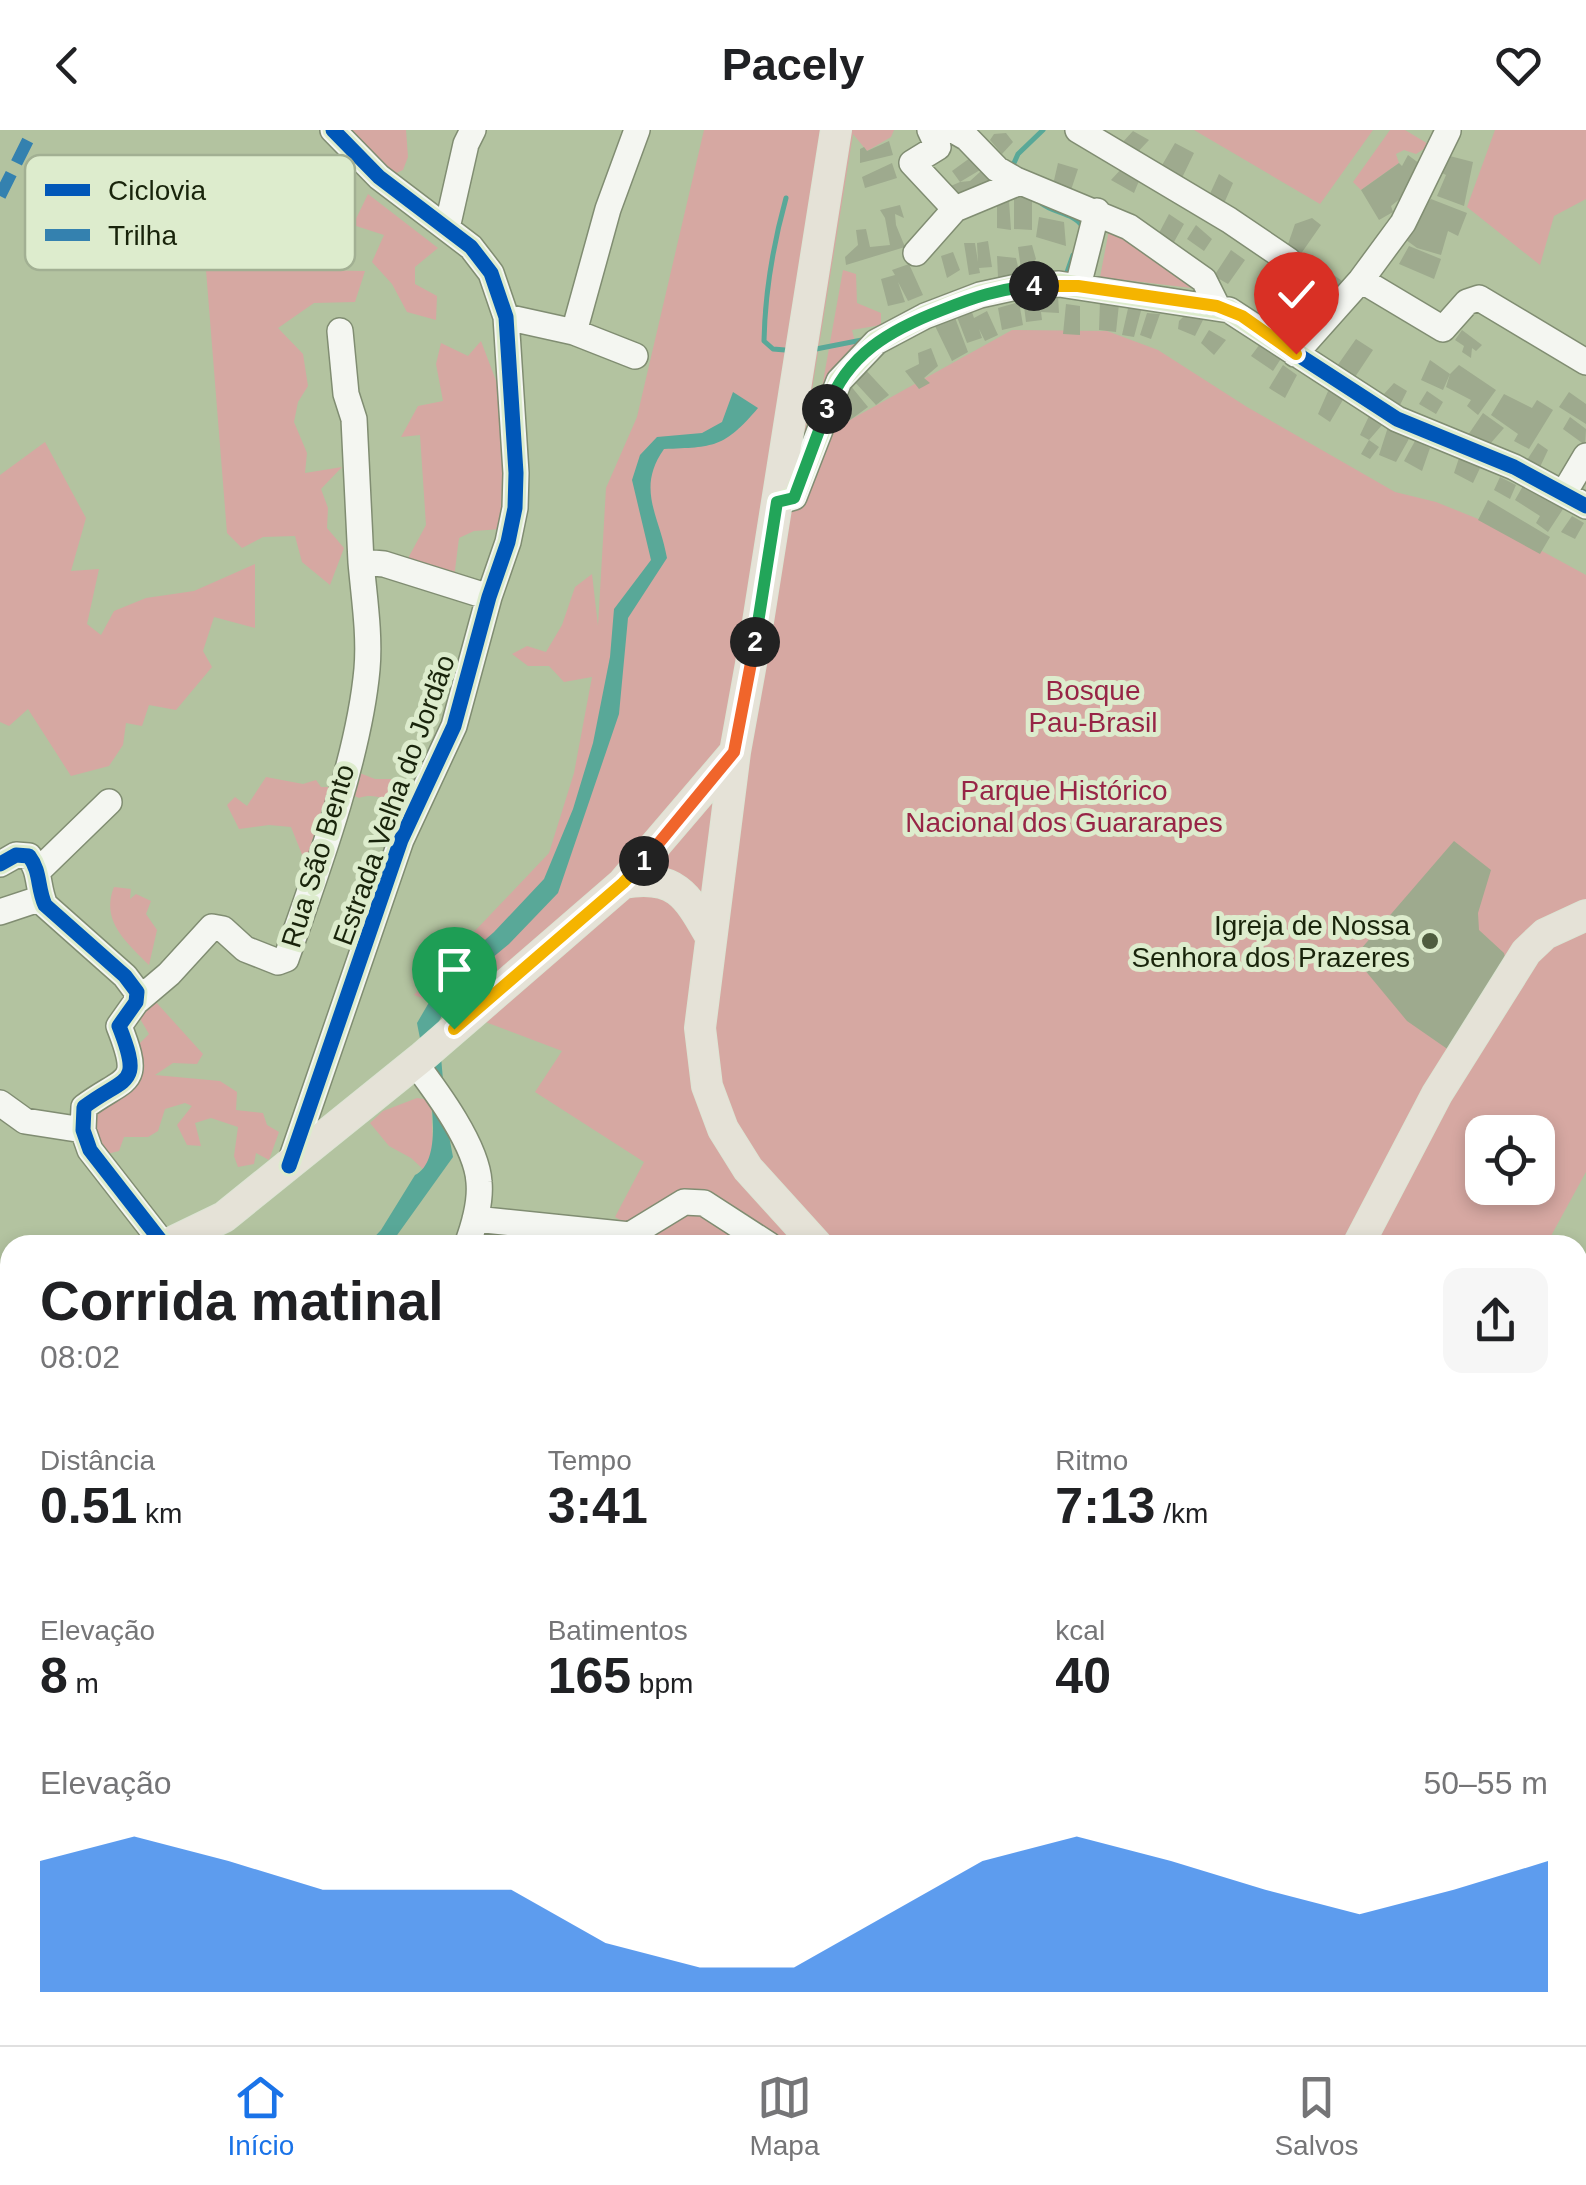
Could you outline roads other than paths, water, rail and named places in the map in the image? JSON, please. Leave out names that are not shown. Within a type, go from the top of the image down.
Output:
[{"type":"main road","points":[[808,1235],[748,1169],[723,1129],[704,1069],[700,1028],[734,752],[836,130]]},
{"type":"main road","points":[[186,1235],[224,1217],[420,1065],[454,1029],[623,883],[734,752]]},
{"type":"main road","points":[[623,883],[653,880],[673,886],[690,901],[711,938]]},
{"type":"main road","points":[[1363,1235],[1437,1094],[1526,952],[1545,934],[1586,915]]},
{"type":"street","name":"Estrada Velha do Jordão","points":[[290,1166],[401,840],[454,726],[508,542],[516,473],[506,317],[491,273],[471,247],[379,177],[333,130]]},
{"type":"street","points":[[574,332],[608,209],[637,130]]},
{"type":"street","points":[[930,130],[938,148],[912,163],[955,209]]},
{"type":"street","points":[[953,130],[967,138],[997,169],[1020,182],[1128,226],[1204,280],[1217,306]]},
{"type":"street","points":[[1078,130],[1288,260],[1334,309]]},
{"type":"street","points":[[1296,354],[1361,280],[1403,223],[1448,131]]},
{"type":"street","points":[[446,228],[466,135]]},
{"type":"street","points":[[916,253],[955,209],[1020,182]]},
{"type":"street","points":[[1079,280],[1097,211]]},
{"type":"street","points":[[777,502],[794,498],[840,381],[876,342],[890,332],[980,295],[1079,280],[1217,306],[1242,316],[1397,420],[1514,467],[1575,500],[1586,456]]},
{"type":"street","points":[[1361,280],[1443,329],[1467,302],[1480,298],[1586,362]]},
{"type":"street","points":[[506,317],[574,332],[635,356]]},
{"type":"street","name":"Rua São Bento","points":[[136,1002],[169,974],[212,927],[223,929],[245,949],[278,962],[286,959],[343,784],[365,688],[368,644],[354,419],[346,394],[340,331]]},
{"type":"street","points":[[361,562],[384,564],[489,597]]},
{"type":"street","points":[[39,870],[108,802]]},
{"type":"street","points":[[0,864],[16,856],[28,856],[39,870],[42,898],[52,913],[128,980],[136,992],[136,1002],[119,1026],[130,1054],[130,1072],[120,1086],[84,1106],[83,1130],[90,1150],[157,1235]]},
{"type":"street","points":[[0,912],[42,898]]},
{"type":"street","points":[[420,1065],[474,1158],[479,1182],[471,1235]]},
{"type":"street","points":[[0,1104],[26,1121],[83,1130]]},
{"type":"street","points":[[642,1235],[684,1202],[704,1203],[754,1235]]},
{"type":"street","points":[[212,1235],[224,1217]]},
{"type":"street","points":[[476,1220],[564,1235]]},
{"type":"water","points":[[733,392],[758,408],[736,431],[717,443],[664,449],[656,463],[652,502],[667,558],[628,618],[619,714],[558,893],[509,944],[458,986],[438,1023],[453,1157],[397,1235],[376,1235],[415,1175],[426,1165],[431,1148],[432,1105],[417,1023],[445,975],[494,932],[544,879],[573,809],[593,743],[610,657],[614,609],[651,560],[632,480],[640,455],[657,437],[702,433],[722,422]]},
{"type":"waterway","points":[[1014,163],[1043,130]]},
{"type":"waterway","points":[[785,350],[773,349],[764,341],[770,269],[786,198]]},
{"type":"waterway","points":[[1041,203],[1074,218],[1082,226]]},
{"type":"waterway","points":[[1065,278],[1073,255]]},
{"type":"waterway","points":[[816,349],[862,340]]},
{"type":"place","name":"Igreja de Nossa Senhora dos Prazeres","points":[[1430,941]]},
{"type":"park label","name":"Bosque Pau-Brasil","points":[[1093,706]]},
{"type":"park label","name":"Parque Histórico Nacional dos Guararapes","points":[[1064,806]]}]
